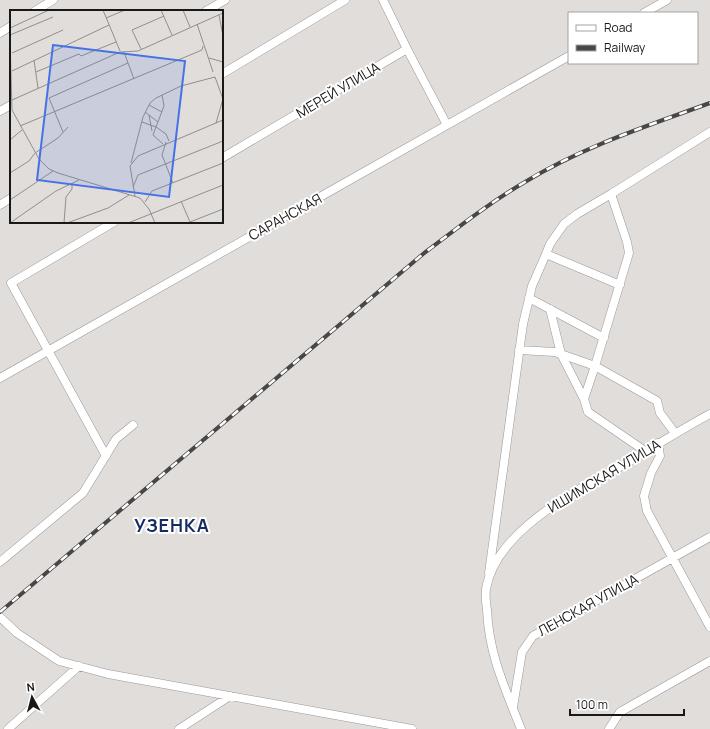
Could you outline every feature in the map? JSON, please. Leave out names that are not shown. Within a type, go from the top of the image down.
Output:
[{"type":"street","points":[[37,10],[53,0]]},
{"type":"street","points":[[208,10],[225,0]]},
{"type":"street","points":[[223,73],[345,0]]},
{"type":"street","points":[[383,0],[447,125]]},
{"type":"street","points":[[646,12],[667,0]]},
{"type":"street","points":[[0,33],[10,27]]},
{"type":"street","name":"МЕРЕЙ УЛИЦА","points":[[223,157],[407,49]]},
{"type":"street","name":"САРАНСКАЯ","points":[[0,378],[568,57]]},
{"type":"street","points":[[0,111],[10,105]]},
{"type":"street","points":[[490,573],[523,324],[529,298],[550,244],[564,224],[577,214],[710,132]]},
{"type":"street","points":[[584,399],[626,266],[628,248],[611,194]]},
{"type":"street","points":[[0,204],[10,199]]},
{"type":"street","points":[[106,456],[11,283],[112,223]]},
{"type":"street","points":[[546,254],[620,285]]},
{"type":"street","points":[[529,298],[604,338]]},
{"type":"street","points":[[550,309],[561,354],[584,399],[588,412],[646,451]]},
{"type":"street","points":[[519,350],[561,354],[595,366],[656,401],[660,413],[675,433]]},
{"type":"street","name":"ИШИМСКАЯ УЛИЦА","points":[[521,729],[497,671],[490,638],[486,591],[490,573],[499,558],[519,534],[548,509],[583,486],[710,414]]},
{"type":"street","points":[[0,562],[83,493],[116,439],[133,425]]},
{"type":"street","points":[[658,443],[660,456],[651,473],[644,496],[647,511],[710,627]]},
{"type":"street","name":"ЛЕНСКАЯ УЛИЦА","points":[[512,707],[522,652],[533,636],[710,537]]},
{"type":"street","points":[[0,617],[17,633],[59,661],[108,674],[412,729]]},
{"type":"street","points":[[609,729],[620,712],[710,661]]},
{"type":"street","points":[[8,729],[79,666]]},
{"type":"street","points":[[179,729],[191,725],[230,696]]},
{"type":"railway","points":[[0,612],[423,254],[473,216],[512,190],[569,158],[615,138],[710,103]]},
{"type":"district","name":"УЗЕНКА","points":[[172,526]]}]
